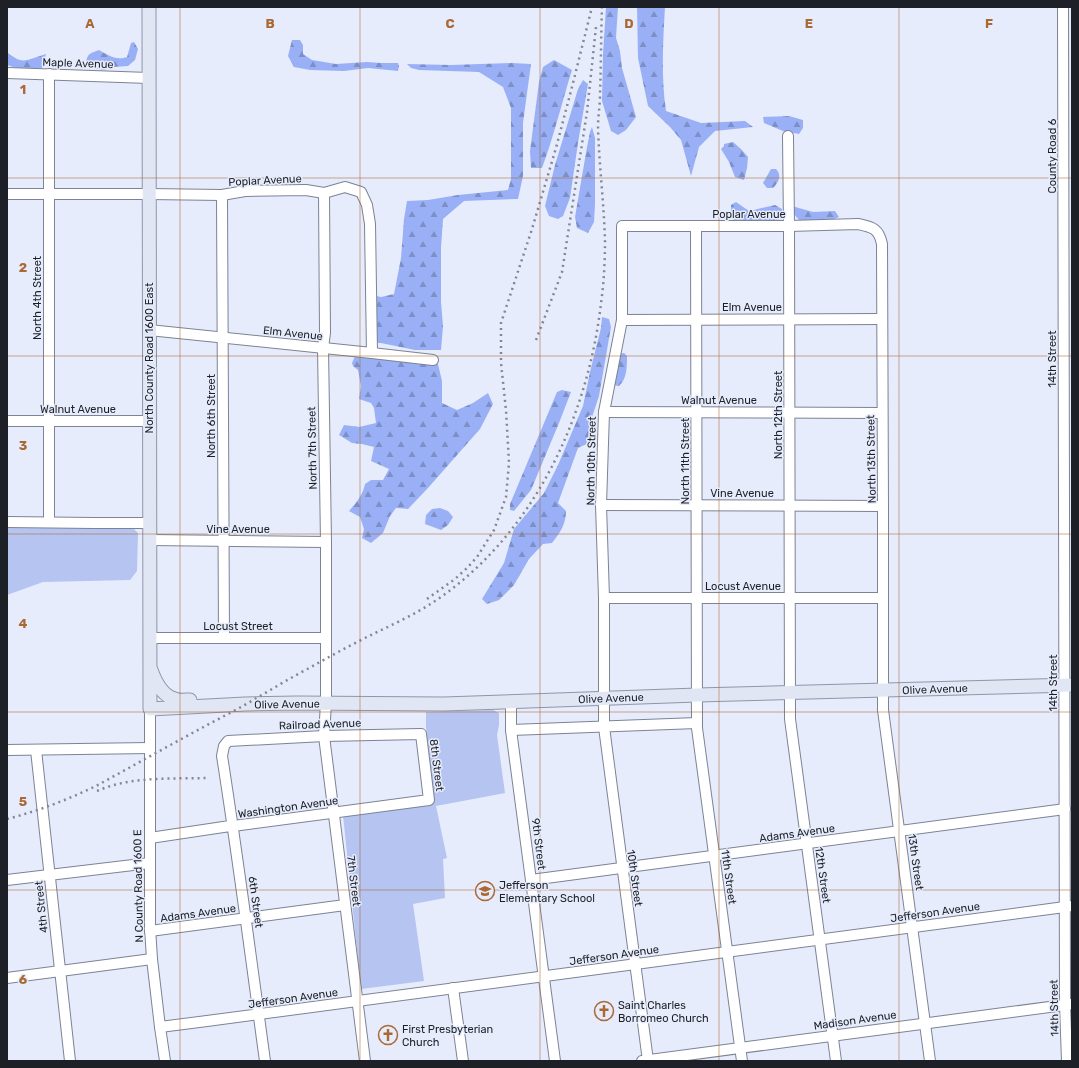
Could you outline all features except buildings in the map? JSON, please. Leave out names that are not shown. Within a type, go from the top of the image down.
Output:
[{"type":"main road","name":"North County Road 1600 East","points":[[149,7],[150,710]]},
{"type":"main road","points":[[150,667],[155,681],[168,696],[174,699],[204,701],[224,706]]},
{"type":"main road","name":"Olive Avenue","points":[[150,710],[245,704],[326,703],[420,705],[697,695],[1068,685]]},
{"type":"street","name":"County Road 6","points":[[1064,7],[1064,306]]},
{"type":"street","name":"Maple Avenue","points":[[7,73],[149,78]]},
{"type":"street","name":"North 4th Street","points":[[49,74],[49,522]]},
{"type":"street","name":"North 12th Street","points":[[788,136],[790,693]]},
{"type":"street","name":"Poplar Avenue","points":[[7,194],[222,195],[245,191],[266,190],[306,190],[324,193],[345,187],[361,192],[367,205],[370,224],[372,353]]},
{"type":"street","name":"North 7th Street","points":[[324,193],[323,348],[326,542],[326,703]]},
{"type":"street","name":"North 6th Street","points":[[222,195],[224,638]]},
{"type":"street","name":"Poplar Avenue","points":[[622,226],[789,226],[858,224],[875,229]]},
{"type":"street","name":"North 10th Street","points":[[604,698],[602,505],[604,412],[622,320],[622,226]]},
{"type":"street","name":"North 11th Street","points":[[696,226],[697,695]]},
{"type":"street","name":"North 13th Street","points":[[875,229],[880,236],[882,244],[883,690]]},
{"type":"street","name":"14th Street","points":[[1064,306],[1068,685],[1067,814],[1069,906],[1069,1004],[1067,1061]]},
{"type":"street","name":"Elm Avenue","points":[[622,320],[882,319]]},
{"type":"street","name":"Elm Avenue","points":[[149,330],[433,360]]},
{"type":"street","name":"Walnut Avenue","points":[[604,412],[882,413]]},
{"type":"street","name":"Walnut Avenue","points":[[7,421],[150,421]]},
{"type":"street","name":"Vine Avenue","points":[[602,505],[883,506]]},
{"type":"street","points":[[7,522],[94,524],[150,523]]},
{"type":"street","name":"Vine Avenue","points":[[150,540],[326,542]]},
{"type":"street","name":"Locust Avenue","points":[[604,598],[883,598]]},
{"type":"street","name":"Locust Street","points":[[150,638],[326,638]]},
{"type":"street","name":"13th Street","points":[[883,690],[883,710],[930,1061]]},
{"type":"street","name":"12th Street","points":[[790,693],[790,719],[836,1061]]},
{"type":"street","name":"11th Street","points":[[697,695],[697,723],[742,1061]]},
{"type":"street","name":"10th Street","points":[[604,698],[604,727],[646,1061]]},
{"type":"street","name":"9th Street","points":[[511,702],[512,730],[555,1061]]},
{"type":"street","name":"7th Street","points":[[326,703],[324,736],[365,1061]]},
{"type":"street","name":"N County Road 1600 E","points":[[150,710],[150,931],[152,960],[165,1061]]},
{"type":"street","points":[[512,730],[697,723]]},
{"type":"street","name":"Railroad Avenue","points":[[224,746],[228,741],[324,736],[421,734]]},
{"type":"street","name":"8th Street","points":[[421,734],[429,800]]},
{"type":"street","name":"6th Street","points":[[224,746],[222,756],[265,1061]]},
{"type":"street","points":[[7,750],[150,748]]},
{"type":"street","name":"4th Street","points":[[36,750],[70,1061]]},
{"type":"street","name":"Washington Avenue","points":[[150,838],[429,800]]},
{"type":"street","name":"Adams Avenue","points":[[531,880],[899,831],[1067,814]]},
{"type":"street","points":[[7,880],[150,863]]},
{"type":"street","name":"Adams Avenue","points":[[150,931],[345,905]]},
{"type":"street","name":"Jefferson Avenue","points":[[160,1027],[1069,906]]},
{"type":"street","points":[[7,978],[152,960]]},
{"type":"street","points":[[453,988],[463,1061]]},
{"type":"street","name":"Madison Avenue","points":[[646,1061],[1069,1004]]},
{"type":"green space","points":[[606,7],[618,7],[616,38],[620,51],[622,68],[636,117],[626,130],[618,135],[611,131],[602,101]]},
{"type":"green space","points":[[637,7],[665,7],[663,72],[666,111],[701,123],[745,121],[753,127],[715,131],[699,147],[691,176],[681,140],[648,106],[638,58]]},
{"type":"green space","points":[[292,40],[300,40],[303,45],[303,54],[312,60],[336,64],[367,62],[398,63],[398,71],[368,68],[344,71],[310,70],[294,67],[288,56]]},
{"type":"green space","points":[[134,42],[138,49],[135,60],[128,66],[113,67],[104,70],[89,67],[86,63],[88,55],[99,50],[116,58],[127,57],[131,43]]},
{"type":"green space","points":[[7,50],[8,53],[18,60],[29,60],[46,54],[42,68],[24,70],[7,65]]},
{"type":"green space","points":[[554,60],[572,70],[542,168],[531,168],[530,151],[539,82],[543,67]]},
{"type":"green space","points":[[512,63],[531,64],[523,123],[523,176],[518,199],[464,201],[443,219],[441,248],[441,302],[443,326],[441,350],[415,350],[376,342],[372,295],[381,297],[394,294],[401,258],[407,201],[428,200],[458,195],[508,190],[511,179],[511,108],[503,87],[479,72],[419,70],[411,68],[407,64],[451,65]]},
{"type":"green space","points":[[583,80],[588,84],[570,198],[563,216],[558,219],[549,216],[545,206],[555,165],[578,89]]},
{"type":"green space","points":[[789,116],[803,120],[803,128],[799,134],[783,131],[764,123],[763,117]]},
{"type":"green space","points":[[592,127],[595,138],[595,204],[594,222],[588,233],[577,228],[575,217],[587,147]]},
{"type":"green space","points":[[733,142],[748,157],[744,180],[735,177],[729,162],[721,149],[724,144]]},
{"type":"green space","points":[[771,169],[776,169],[778,171],[779,178],[773,188],[767,188],[763,183]]},
{"type":"green space","points":[[736,202],[749,211],[775,205],[782,209],[782,219],[742,224],[734,221],[731,214],[731,205]]},
{"type":"green space","points":[[792,206],[813,212],[835,211],[839,217],[829,221],[800,221],[792,212]]},
{"type":"green space","points":[[602,317],[609,319],[611,327],[599,396],[591,420],[591,442],[578,448],[558,503],[566,511],[564,524],[552,543],[543,544],[529,559],[514,585],[499,600],[487,604],[482,599],[504,563],[514,529],[544,493],[558,465],[583,406],[601,328]]},
{"type":"green space","points":[[624,353],[627,356],[627,360],[624,380],[619,386],[611,385],[618,354]]},
{"type":"green space","points":[[355,356],[414,363],[438,364],[442,381],[442,403],[457,410],[473,403],[488,393],[493,404],[480,429],[408,509],[396,508],[390,516],[383,533],[371,543],[362,538],[364,529],[360,517],[349,511],[357,502],[365,484],[371,480],[383,480],[389,469],[371,461],[374,447],[352,443],[339,435],[344,425],[359,427],[376,423],[374,408],[371,403],[359,399],[361,386],[358,370],[352,363]]},
{"type":"green space","points":[[562,390],[571,392],[531,490],[514,511],[510,510],[510,504],[557,392]]},
{"type":"green space","points":[[440,508],[448,511],[453,517],[448,525],[441,530],[425,524],[426,515],[432,509]]},
{"type":"shaded area","points":[[7,527],[134,529],[138,533],[137,571],[130,580],[43,582],[7,595]]},
{"type":"shaded area","points":[[493,710],[499,713],[497,735],[505,793],[436,806],[447,858],[443,859],[445,898],[413,904],[424,981],[361,989],[343,815],[432,803],[426,712]]},
{"type":"railway","points":[[427,599],[455,579],[477,557],[494,530],[506,497],[509,463],[506,410],[501,363],[501,323],[532,229],[556,148],[592,7]]},
{"type":"railway","points":[[7,819],[52,805],[96,786],[332,655],[429,605],[472,572],[502,541],[528,506],[551,469],[569,429],[584,388],[594,346],[601,303],[605,241],[598,127],[602,7]]},
{"type":"railway","points":[[536,340],[562,272],[587,112],[596,27]]},
{"type":"railway","points":[[97,791],[123,783],[151,779],[207,778]]},
{"type":"place","name":"Jefferson Elementary School","points":[[485,891]]},
{"type":"place","name":"Saint Charles Borromeo Church","points":[[604,1011]]},
{"type":"place","name":"First Presbyterian Church","points":[[388,1035]]}]
